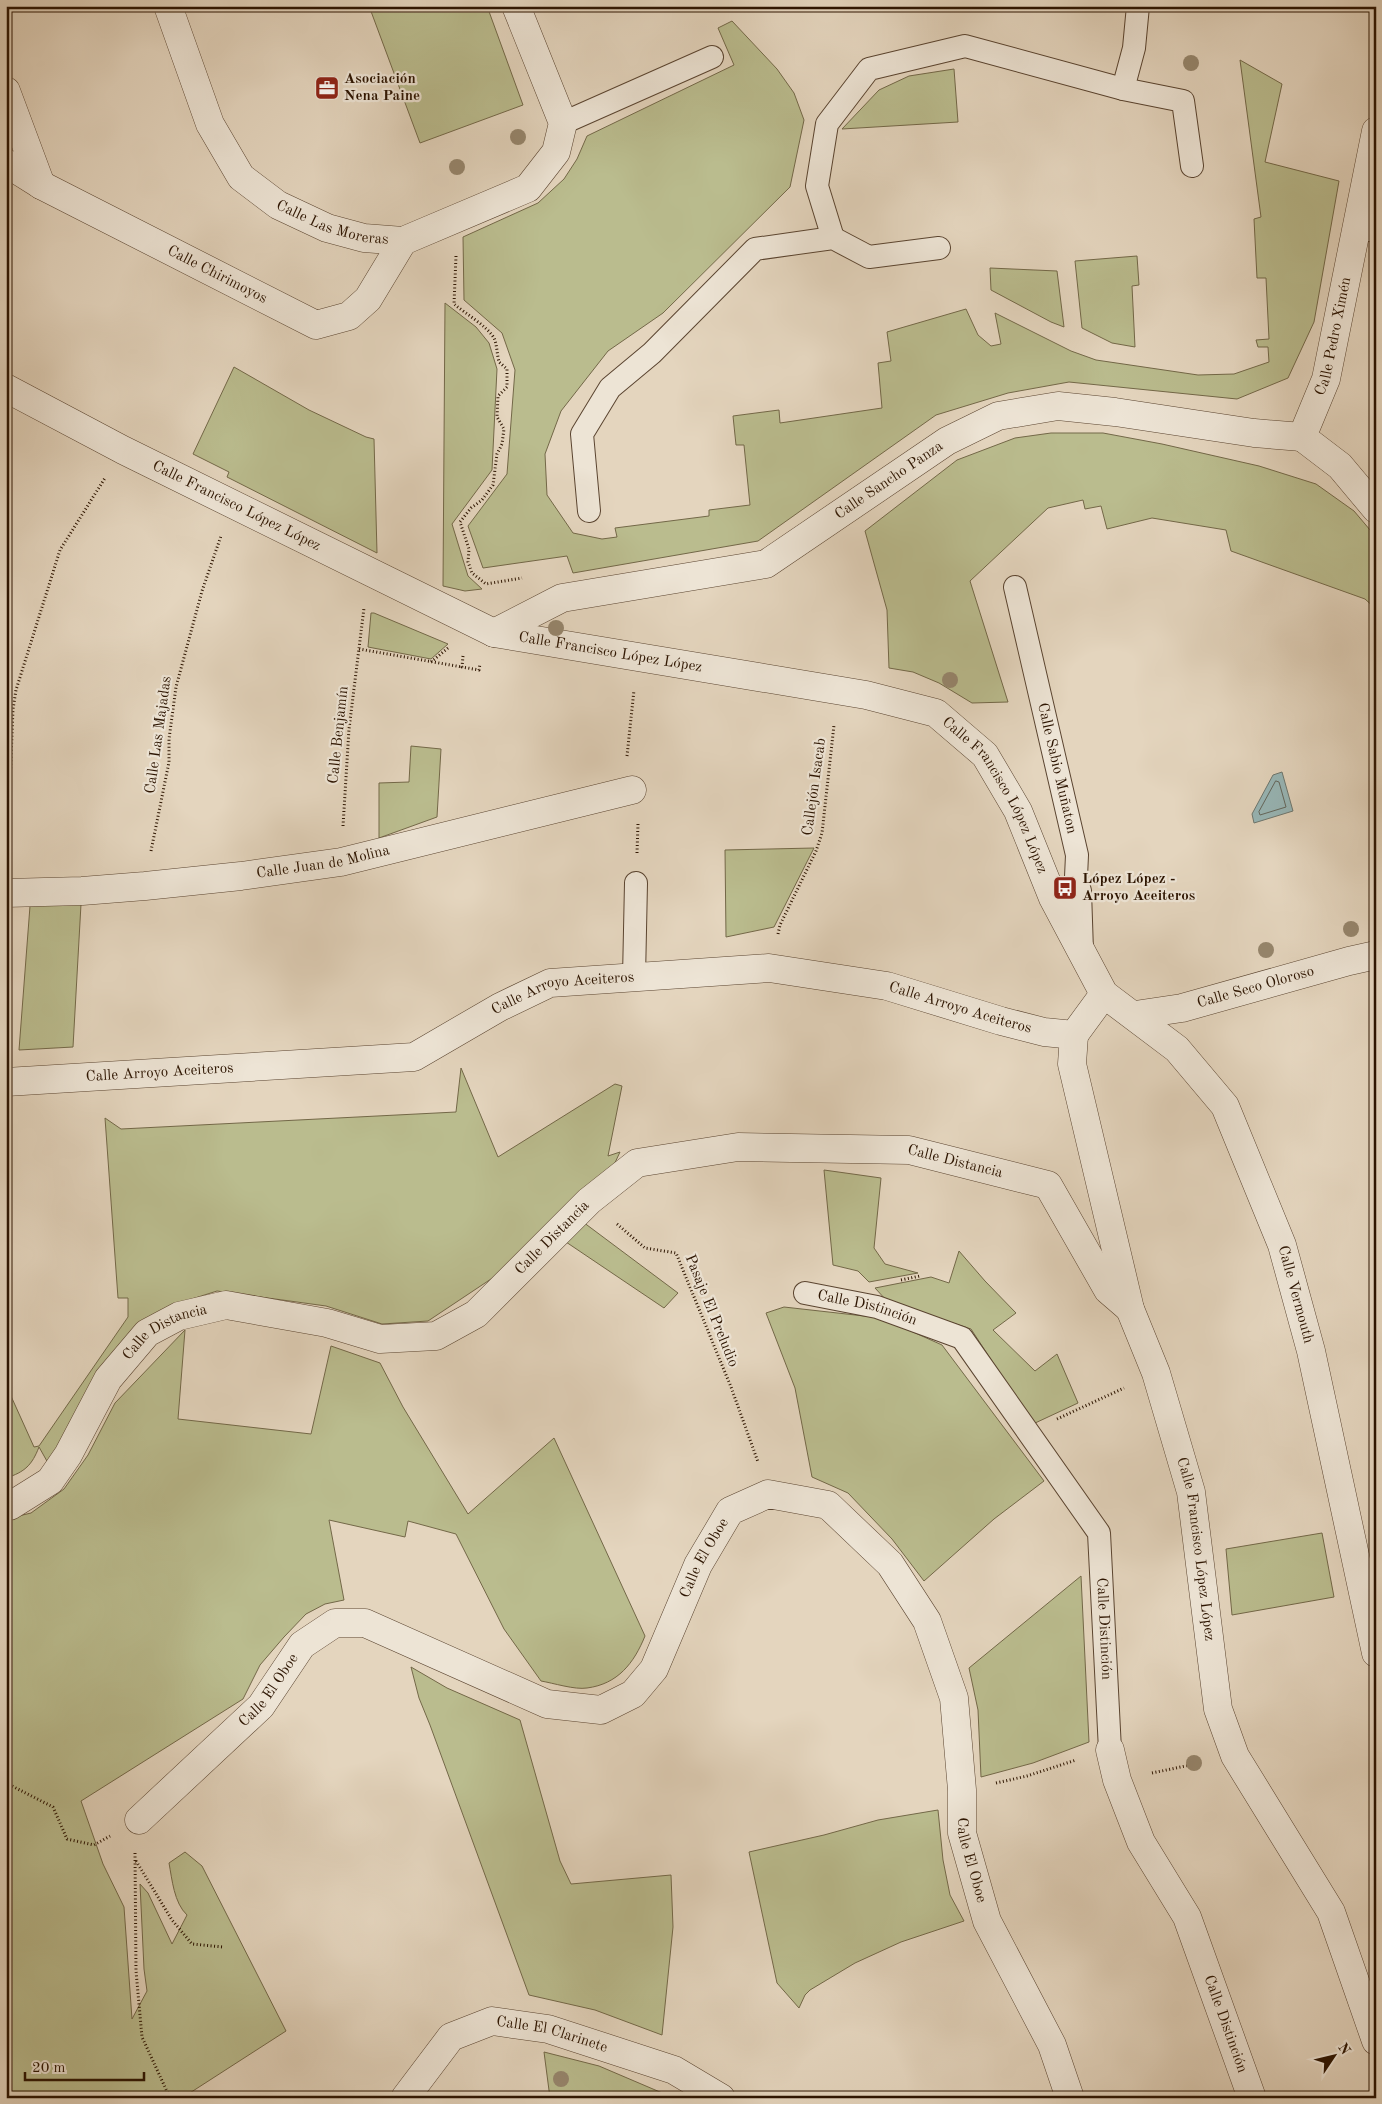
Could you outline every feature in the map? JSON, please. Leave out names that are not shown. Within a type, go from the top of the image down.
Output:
[{"type":"street","name":"Calle Las Moreras","points":[[168,6],[210,124],[241,177],[278,205],[327,228],[364,238],[403,241],[528,188],[556,152],[563,123]]},
{"type":"street","points":[[516,6],[563,123]]},
{"type":"street","points":[[6,91],[41,185]]},
{"type":"street","name":"Calle Pedro Ximén","points":[[1302,437],[1326,379],[1366,230],[1376,131]]},
{"type":"street","name":"Calle Chirimoyos","points":[[6,163],[41,185],[316,326],[349,316],[368,299],[403,241]]},
{"type":"street","name":"Calle Francisco López López","points":[[6,388],[123,450],[494,633],[866,695],[936,713],[985,755],[1018,811],[1053,898],[1104,994]]},
{"type":"street","name":"Calle Sancho Panza","points":[[494,633],[562,598],[766,564],[947,441],[998,416],[1058,406],[1115,412],[1254,434],[1302,437]]},
{"type":"street","points":[[1302,437],[1340,466],[1376,509]]},
{"type":"street","name":"Calle Juan de Molina","points":[[6,893],[82,891],[145,886],[241,876],[341,862],[632,790]]},
{"type":"street","name":"Calle Seco Oloroso","points":[[1134,1016],[1182,1008],[1349,960],[1376,955]]},
{"type":"street","name":"Calle Arroyo Aceiteros","points":[[6,1082],[414,1056],[500,1007],[550,983],[769,968],[887,986],[1001,1022],[1044,1032],[1074,1035]]},
{"type":"street","points":[[1074,1035],[1104,994]]},
{"type":"street","name":"Calle Vermouth","points":[[1104,994],[1177,1049],[1225,1106],[1282,1245],[1311,1350],[1376,1653]]},
{"type":"street","name":"Calle Francisco López López","points":[[1074,1035],[1072,1064],[1130,1309],[1156,1373],[1191,1492],[1218,1709],[1235,1756],[1331,1912],[1376,2041]]},
{"type":"street","name":"Calle Distancia","points":[[6,1506],[10,1506],[50,1481],[68,1455],[108,1379],[147,1333],[179,1316],[226,1305],[327,1323],[380,1339],[436,1336],[476,1314],[590,1201],[637,1163],[646,1161],[738,1147],[908,1150],[1048,1185],[1108,1290],[1130,1309]]},
{"type":"street","name":"Calle El Oboe","points":[[139,1820],[261,1706],[302,1645],[336,1623],[365,1623],[547,1704],[601,1710],[633,1694],[654,1669],[698,1565],[730,1511],[768,1494],[828,1504],[890,1564],[927,1621],[954,1698],[962,1790],[962,1833],[987,1921],[1052,2045],[1070,2098]]},
{"type":"street","name":"Calle Distinción","points":[[1110,1750],[1117,1780],[1141,1842],[1187,1917],[1252,2098]]},
{"type":"street","name":"Calle El Clarinete","points":[[405,2098],[451,2037],[492,2021],[548,2028],[674,2070],[721,2098]]},
{"type":"lane","points":[[1123,89],[1134,48],[1138,6]]},
{"type":"lane","points":[[832,238],[817,186],[827,124],[869,69],[965,46],[1123,89],[1183,101],[1192,166]]},
{"type":"lane","points":[[563,123],[712,57]]},
{"type":"lane","points":[[589,511],[582,434],[610,388],[652,353],[755,249],[832,238],[869,257],[939,248]]},
{"type":"lane","name":"Calle Sabio Muñaton","points":[[1015,587],[1077,855],[1076,877],[1080,891],[1082,951]]},
{"type":"lane","points":[[634,977],[636,883]]},
{"type":"lane","name":"Calle Distinción","points":[[805,1293],[877,1307],[962,1338],[1099,1533],[1110,1750]]},
{"type":"path","points":[[456,254],[454,304],[471,318],[482,324],[495,339],[499,362],[508,369],[507,387],[498,396],[497,417],[504,428],[502,444],[497,454],[493,485],[482,500],[471,508],[460,522],[469,549],[468,562],[472,573],[486,584],[512,578]]},
{"type":"path","points":[[6,893],[13,709],[16,690],[60,550],[123,450]]},
{"type":"path","name":"Calle Las Majadas","points":[[145,886],[169,762],[169,739],[176,687],[202,591],[233,505]]},
{"type":"path","name":"Calle Benjamín","points":[[341,862],[349,728],[363,612]]},
{"type":"path","points":[[432,662],[453,642]]},
{"type":"path","points":[[359,649],[476,669]]},
{"type":"path","points":[[462,662],[462,667]]},
{"type":"path","name":"Callejón Isacab","points":[[769,968],[780,924],[816,851],[822,833],[837,690]]},
{"type":"path","points":[[627,757],[633,701]]},
{"type":"path","name":"Pasaje El Preludio","points":[[590,1201],[645,1248],[676,1253],[731,1387],[759,1466]]},
{"type":"path","points":[[1028,1432],[1156,1373]]},
{"type":"path","points":[[1117,1780],[1235,1756]]},
{"type":"path","points":[[990,1784],[1027,1776],[1084,1758]]},
{"type":"path","points":[[6,1783],[53,1807],[67,1840],[94,1845],[139,1820]]},
{"type":"path","points":[[139,1820],[135,1859],[136,1971],[142,2037],[170,2098]]},
{"type":"path","points":[[135,1859],[172,1920],[192,1944],[223,1947]]},
{"type":"green space","points":[[369,6],[487,6],[523,105],[420,143]]},
{"type":"green space","points":[[732,21],[777,69],[794,93],[804,120],[790,187],[663,313],[608,351],[561,411],[545,454],[547,495],[573,533],[602,539],[617,537],[615,528],[709,516],[709,510],[750,505],[744,445],[736,445],[733,416],[779,410],[780,423],[882,408],[878,363],[891,361],[887,332],[966,309],[978,335],[991,346],[1001,344],[995,313],[1071,351],[1096,360],[1198,375],[1234,374],[1269,362],[1268,347],[1258,347],[1256,340],[1269,339],[1266,278],[1257,278],[1254,219],[1261,217],[1240,60],[1282,84],[1265,162],[1339,181],[1314,322],[1288,378],[1237,399],[1069,382],[1008,393],[936,415],[758,541],[573,573],[567,556],[483,568],[468,526],[507,474],[515,370],[502,333],[464,300],[463,237],[538,203],[564,179],[577,159],[587,136],[734,65],[718,28]]},
{"type":"green space","points":[[954,69],[958,122],[842,129],[879,90],[909,76]]},
{"type":"green space","points":[[1137,256],[1139,285],[1132,286],[1135,347],[1112,343],[1082,328],[1075,261]]},
{"type":"green space","points":[[990,268],[1057,271],[1064,327],[991,290]]},
{"type":"green space","points":[[445,303],[476,327],[489,343],[497,369],[492,470],[452,524],[468,576],[482,589],[465,591],[443,586]]},
{"type":"green space","points":[[234,367],[309,410],[374,439],[377,553],[227,477],[229,472],[193,454]]},
{"type":"green space","points":[[1051,433],[1103,433],[1162,444],[1259,466],[1316,484],[1354,511],[1376,537],[1376,609],[1365,599],[1231,551],[1226,530],[1152,518],[1107,529],[1101,506],[1085,509],[1083,500],[1048,508],[970,581],[1008,702],[972,703],[939,683],[913,672],[889,668],[887,610],[865,531],[957,460],[1015,438]]},
{"type":"green space","points":[[371,613],[448,644],[431,659],[368,647]]},
{"type":"green space","points":[[411,746],[441,749],[437,817],[379,838],[379,783],[409,782]]},
{"type":"green space","points":[[814,848],[774,927],[726,937],[725,850]]},
{"type":"green space","points":[[81,904],[73,1047],[19,1050],[30,906]]},
{"type":"green space","points":[[461,1068],[498,1157],[615,1084],[622,1086],[608,1156],[620,1152],[613,1167],[524,1257],[428,1321],[382,1324],[326,1306],[217,1291],[176,1304],[48,1463],[39,1447],[34,1459],[27,1467],[6,1478],[6,1385],[34,1447],[39,1446],[128,1317],[128,1298],[118,1298],[105,1118],[121,1129],[456,1112]]},
{"type":"green space","points":[[824,1170],[881,1178],[874,1248],[885,1264],[918,1273],[869,1282],[858,1271],[833,1265]]},
{"type":"green space","points":[[583,1222],[678,1293],[664,1308],[566,1242]]},
{"type":"green space","points":[[959,1251],[1016,1313],[993,1330],[1035,1371],[1057,1354],[1078,1403],[1033,1424],[971,1329],[887,1301],[875,1288],[931,1277],[949,1283]]},
{"type":"green space","points":[[784,1307],[882,1318],[942,1345],[1044,1481],[994,1519],[924,1581],[892,1539],[848,1493],[812,1477],[795,1388],[766,1313]]},
{"type":"green space","points":[[185,1330],[178,1419],[311,1434],[331,1346],[380,1363],[403,1407],[468,1514],[554,1438],[645,1636],[636,1655],[624,1671],[608,1682],[598,1686],[582,1688],[541,1681],[504,1629],[456,1534],[408,1521],[405,1537],[329,1520],[344,1600],[325,1604],[306,1614],[260,1665],[243,1699],[81,1801],[103,1864],[124,1907],[132,2019],[147,1991],[144,1969],[140,1884],[148,1893],[172,1944],[187,1915],[176,1897],[169,1863],[185,1852],[202,1866],[286,2031],[182,2098],[6,2098],[6,1519],[31,1513],[64,1489],[88,1455],[115,1403]]},
{"type":"green space","points":[[1322,1533],[1334,1597],[1232,1615],[1226,1549]]},
{"type":"green space","points":[[1081,1576],[1089,1742],[1033,1763],[981,1777],[978,1710],[969,1668]]},
{"type":"green space","points":[[411,1667],[447,1688],[520,1720],[560,1861],[571,1884],[671,1875],[673,1927],[662,2035],[595,2010],[529,1995],[419,1698]]},
{"type":"green space","points":[[938,1810],[943,1860],[950,1895],[964,1921],[901,1942],[855,1963],[810,1990],[805,1995],[799,2008],[777,1983],[749,1852],[824,1835],[878,1820]]},
{"type":"green space","points":[[544,2052],[599,2066],[674,2098],[550,2098]]},
{"type":"water","points":[[1282,772],[1293,811],[1254,823],[1252,814],[1273,775]]},
{"type":"place","name":"Asociación Nena Paine","points":[[327,88]]},
{"type":"place","name":"López López - Arroyo Aceiteros","points":[[1065,888]]}]
